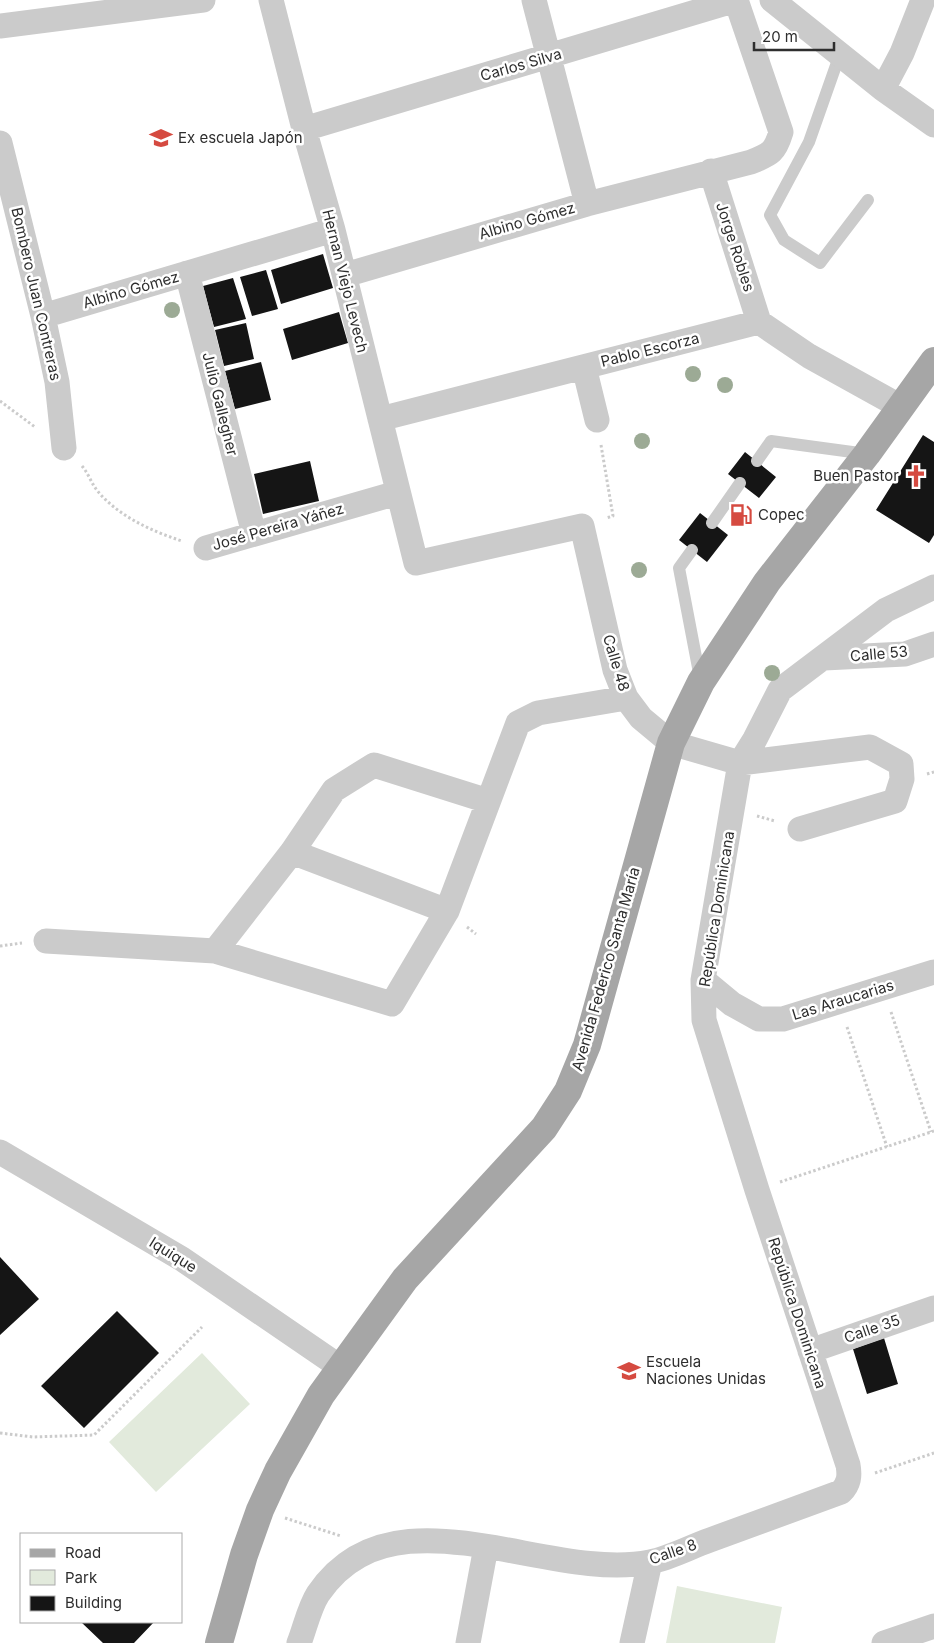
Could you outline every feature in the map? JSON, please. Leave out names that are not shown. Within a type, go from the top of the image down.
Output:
[{"type":"main road","name":"Avenida Federico Santa María","points":[[219,1643],[244,1555],[260,1510],[299,1432],[340,1367],[405,1279],[544,1128],[568,1091],[587,1045],[671,743],[701,682],[767,582],[867,454],[934,361]]},
{"type":"street","points":[[0,26],[203,0]]},
{"type":"street","name":"Hernan Viejo Levech","points":[[271,0],[304,129],[333,230],[397,493],[416,563],[582,526]]},
{"type":"street","points":[[534,0],[587,204]]},
{"type":"street","name":"Carlos Silva","points":[[304,129],[736,0]]},
{"type":"street","name":"Albino Gómez","points":[[344,275],[587,204],[751,162],[766,156],[776,149],[781,132],[736,0]]},
{"type":"street","points":[[772,0],[883,89],[934,125]]},
{"type":"street","points":[[883,89],[902,53],[923,0]]},
{"type":"street","name":"Bombero Juan Contreras","points":[[0,143],[43,316],[56,382],[64,448]]},
{"type":"street","name":"Jorge Robles","points":[[711,171],[759,322]]},
{"type":"street","name":"Albino Gómez","points":[[43,316],[333,230]]},
{"type":"street","name":"Julio Gallegher","points":[[187,273],[254,534]]},
{"type":"street","points":[[759,322],[808,356],[901,407]]},
{"type":"street","name":"Pablo Escorza","points":[[380,419],[759,322]]},
{"type":"street","points":[[584,367],[597,420]]},
{"type":"street","name":"José Pereira Yáñez","points":[[206,548],[397,493]]},
{"type":"street","name":"Calle 48","points":[[582,526],[615,670],[626,698],[641,718],[671,743],[740,763]]},
{"type":"street","name":"República Dominicana","points":[[848,1482],[848,1465],[756,1190],[704,1020],[703,980],[740,763],[756,740],[780,690],[886,610],[934,587]]},
{"type":"street","name":"Calle 53","points":[[824,658],[905,654],[934,644]]},
{"type":"street","points":[[46,940],[215,951],[392,1004],[447,911],[518,723],[538,712],[626,698]]},
{"type":"street","points":[[740,763],[870,748],[901,764],[902,779],[896,801],[800,829]]},
{"type":"street","points":[[215,951],[292,852],[334,790],[374,765],[488,800]]},
{"type":"street","points":[[292,852],[447,911]]},
{"type":"street","name":"Las Araucarias","points":[[703,980],[732,1004],[759,1019],[783,1019],[934,972]]},
{"type":"street","name":"Iquique","points":[[0,1152],[182,1259],[340,1367]]},
{"type":"street","name":"Calle 35","points":[[810,1351],[934,1308]]},
{"type":"street","name":"Calle 8","points":[[299,1643],[318,1594],[344,1565],[380,1547],[414,1540],[444,1540],[588,1564],[650,1562],[841,1492],[848,1482]]},
{"type":"street","points":[[468,1643],[486,1547]]},
{"type":"street","points":[[632,1643],[650,1562]]},
{"type":"street","points":[[884,1643],[934,1626]]},
{"type":"lane","points":[[840,54],[809,142],[770,215],[784,240],[820,263],[868,200]]},
{"type":"lane","points":[[757,461],[771,441],[867,454]]},
{"type":"lane","points":[[712,523],[740,484]]},
{"type":"lane","points":[[692,550],[679,568],[701,682]]},
{"type":"path","name":"José Pereira Yáñez","points":[[0,401],[64,448],[84,468],[96,489],[114,508],[160,534],[206,548]]},
{"type":"path","points":[[582,526],[613,516],[597,420]]},
{"type":"path","points":[[732,810],[800,829]]},
{"type":"path","points":[[756,1190],[932,1132],[889,1007]]},
{"type":"path","points":[[846,1022],[887,1147]]},
{"type":"path","points":[[0,1433],[33,1436],[94,1435],[202,1326]]},
{"type":"path","points":[[848,1482],[934,1453]]},
{"type":"path","points":[[260,1510],[316,1529]]},
{"type":"green space","points":[[202,1353],[250,1404],[156,1492],[109,1442]]},
{"type":"green space","points":[[677,1586],[782,1607],[775,1643],[666,1643]]},
{"type":"building","points":[[323,254],[333,288],[281,304],[271,270]]},
{"type":"building","points":[[266,270],[278,309],[252,316],[240,277]]},
{"type":"building","points":[[233,278],[246,319],[214,327],[203,286]]},
{"type":"building","points":[[339,312],[348,343],[292,360],[283,329]]},
{"type":"building","points":[[246,323],[254,359],[224,366],[215,330]]},
{"type":"building","points":[[261,362],[271,400],[235,409],[225,371]]},
{"type":"building","name":"Buen Pastor","points":[[923,435],[934,442],[934,535],[929,543],[876,510]]},
{"type":"building","points":[[745,452],[776,477],[759,498],[728,474]]},
{"type":"building","points":[[310,461],[319,501],[263,514],[254,474]]},
{"type":"building","points":[[700,513],[728,535],[707,562],[679,540]]},
{"type":"building","points":[[0,1257],[39,1299],[0,1335]]},
{"type":"building","points":[[117,1311],[159,1353],[84,1428],[41,1386]]},
{"type":"building","points":[[884,1338],[898,1384],[867,1394],[853,1349]]},
{"type":"building","points":[[82,1623],[153,1623],[134,1643],[103,1643]]},
{"type":"place","name":"Ex escuela Japón","points":[[161,138]]},
{"type":"place","name":"Buen Pastor","points":[[916,476]]},
{"type":"place","name":"Copec","points":[[741,515]]},
{"type":"place","name":"Escuela Naciones Unidas","points":[[629,1371]]}]
